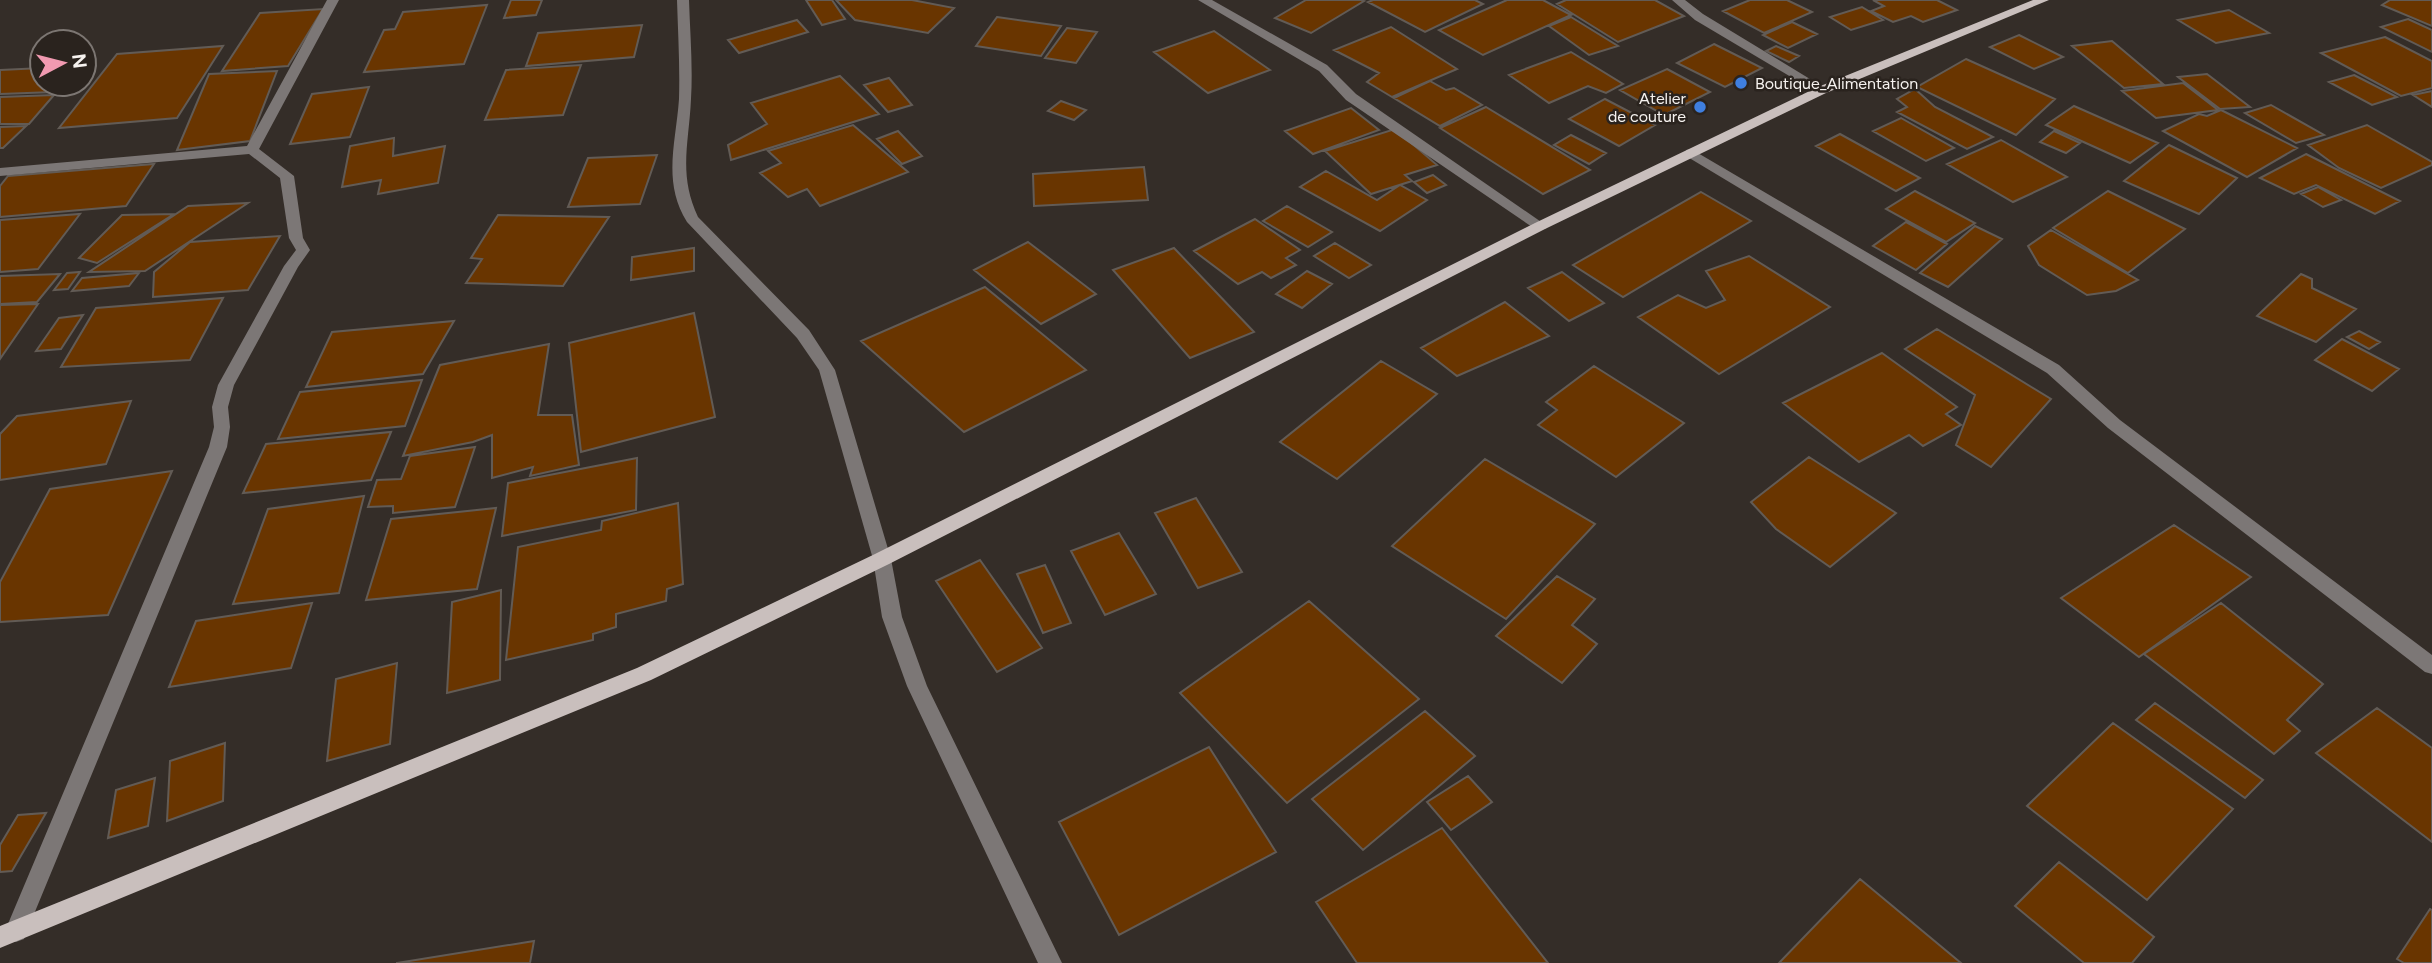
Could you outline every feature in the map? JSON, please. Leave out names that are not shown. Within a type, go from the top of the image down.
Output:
[{"type":"main road","points":[[8,934],[644,674],[882,559],[1540,226],[1691,153],[1822,90],[2043,0]]},
{"type":"street","points":[[252,150],[333,0]]},
{"type":"street","points":[[683,0],[685,105],[676,174],[680,197],[692,219],[803,334],[827,370],[882,559],[892,617],[917,686],[1050,963]]},
{"type":"street","points":[[1204,0],[1323,68],[1351,97],[1540,226]]},
{"type":"street","points":[[1678,0],[1699,17],[1822,90]]},
{"type":"street","points":[[0,172],[252,150],[287,176],[296,238],[303,250],[291,266],[226,385],[220,407],[222,427],[218,447],[8,934]]},
{"type":"street","points":[[1691,153],[2053,369],[2114,424],[2432,666]]},
{"type":"building","points":[[511,0],[542,0],[536,15],[504,18]]},
{"type":"building","points":[[806,0],[832,0],[845,19],[822,25]]},
{"type":"building","points":[[836,0],[912,0],[954,8],[928,33],[855,20]]},
{"type":"building","points":[[1306,0],[1364,1],[1311,33],[1275,18]]},
{"type":"building","points":[[1475,0],[1483,4],[1425,32],[1368,2]]},
{"type":"building","points":[[1507,0],[1543,0],[1571,15],[1483,55],[1439,30]]},
{"type":"building","points":[[1566,0],[1655,0],[1684,16],[1618,42],[1557,4]]},
{"type":"building","points":[[1750,0],[1787,0],[1812,12],[1764,33],[1723,11]]},
{"type":"building","points":[[1873,0],[1937,0],[1957,10],[1923,22],[1911,16],[1893,22],[1871,11],[1884,6]]},
{"type":"building","points":[[2390,0],[2432,0],[2432,26],[2382,5]]},
{"type":"building","points":[[487,5],[464,64],[364,72],[384,30],[395,29],[403,12]]},
{"type":"building","points":[[1862,7],[1883,20],[1851,30],[1830,17]]},
{"type":"building","points":[[323,9],[288,66],[222,71],[260,13]]},
{"type":"building","points":[[2229,10],[2269,33],[2216,43],[2178,20]]},
{"type":"building","points":[[997,17],[1061,26],[1041,56],[976,46]]},
{"type":"building","points":[[1571,17],[1618,46],[1589,55],[1549,26]]},
{"type":"building","points":[[2408,19],[2432,30],[2432,52],[2381,27]]},
{"type":"building","points":[[797,20],[808,32],[739,53],[728,40]]},
{"type":"building","points":[[1792,22],[1817,34],[1788,48],[1763,35]]},
{"type":"building","points":[[642,25],[634,57],[526,66],[538,33]]},
{"type":"building","points":[[1391,27],[1457,69],[1392,97],[1367,82],[1379,73],[1334,50]]},
{"type":"building","points":[[1067,28],[1097,32],[1076,63],[1045,58]]},
{"type":"building","points":[[1214,31],[1270,70],[1208,93],[1154,52]]},
{"type":"building","points":[[2019,35],[2063,57],[2034,69],[1990,47]]},
{"type":"building","points":[[2385,37],[2432,61],[2432,88],[2401,96],[2321,53]]},
{"type":"building","points":[[2112,41],[2163,84],[2124,88],[2072,46]]},
{"type":"building","points":[[1714,44],[1762,68],[1725,87],[1677,63]]},
{"type":"building","points":[[223,46],[177,118],[59,128],[83,98],[98,98],[98,78],[117,54]]},
{"type":"building","points":[[1776,46],[1799,56],[1789,62],[1766,51]]},
{"type":"building","points":[[1571,52],[1623,84],[1606,93],[1588,86],[1549,103],[1509,75]]},
{"type":"building","points":[[1966,59],[2055,99],[2016,135],[1917,87]]},
{"type":"building","points":[[581,65],[563,115],[485,120],[506,70]]},
{"type":"building","points":[[28,69],[28,93],[0,94],[0,70]]},
{"type":"building","points":[[1667,69],[1710,92],[1664,115],[1620,90]]},
{"type":"building","points":[[277,71],[250,141],[177,150],[209,74]]},
{"type":"building","points":[[2207,74],[2250,107],[2220,109],[2178,77]]},
{"type":"building","points":[[2354,75],[2397,97],[2372,105],[2329,82]]},
{"type":"building","points":[[840,76],[879,114],[731,160],[728,145],[767,124],[751,103]]},
{"type":"building","points":[[889,78],[912,105],[888,112],[864,85]]},
{"type":"building","points":[[1430,81],[1446,90],[1454,88],[1482,105],[1440,126],[1394,98]]},
{"type":"building","points":[[2183,83],[2218,110],[2156,118],[2122,91]]},
{"type":"building","points":[[369,87],[350,137],[290,144],[312,94]]},
{"type":"building","points":[[1915,89],[1935,107],[1993,137],[1967,149],[1897,112],[1907,107],[1897,99]]},
{"type":"building","points":[[2432,91],[2432,107],[2413,95]]},
{"type":"building","points":[[0,97],[51,98],[29,124],[0,124]]},
{"type":"building","points":[[1605,99],[1655,125],[1619,146],[1569,119]]},
{"type":"building","points":[[1061,101],[1086,110],[1074,120],[1048,111]]},
{"type":"building","points":[[2271,105],[2324,135],[2296,143],[2245,113]]},
{"type":"building","points":[[2074,106],[2158,143],[2130,163],[2046,125]]},
{"type":"building","points":[[1486,107],[1590,170],[1543,194],[1440,128]]},
{"type":"building","points":[[1351,108],[1379,130],[1313,154],[1285,131]]},
{"type":"building","points":[[2221,110],[2297,148],[2247,177],[2163,131],[2199,114],[2207,116]]},
{"type":"building","points":[[1901,118],[1954,148],[1926,161],[1873,131]]},
{"type":"building","points":[[853,125],[908,172],[820,206],[807,189],[788,197],[760,173],[781,163],[768,151]]},
{"type":"building","points":[[2367,125],[2432,162],[2432,165],[2381,188],[2339,168],[2308,145]]},
{"type":"building","points":[[26,126],[3,148],[0,148],[0,127]]},
{"type":"building","points":[[1395,129],[1437,165],[1405,175],[1412,181],[1371,194],[1325,151]]},
{"type":"building","points":[[898,131],[922,156],[902,164],[877,139]]},
{"type":"building","points":[[2054,131],[2080,143],[2066,153],[2040,142]]},
{"type":"building","points":[[1840,134],[1920,178],[1896,191],[1816,146]]},
{"type":"building","points":[[1571,135],[1606,153],[1589,164],[1554,145]]},
{"type":"building","points":[[394,138],[393,156],[445,146],[438,183],[378,194],[381,180],[342,187],[350,146]]},
{"type":"building","points":[[2001,140],[2067,177],[2013,202],[1947,164]]},
{"type":"building","points":[[2169,145],[2237,178],[2199,214],[2124,181]]},
{"type":"building","points":[[2306,154],[2400,201],[2375,214],[2316,185],[2294,194],[2260,178]]},
{"type":"building","points":[[657,155],[640,204],[568,207],[588,158]]},
{"type":"building","points":[[154,164],[126,206],[0,217],[0,186],[8,176]]},
{"type":"building","points":[[1144,167],[1148,200],[1034,206],[1033,174]]},
{"type":"building","points":[[1326,171],[1377,200],[1400,185],[1427,200],[1380,231],[1300,187]]},
{"type":"building","points":[[1433,175],[1446,185],[1427,193],[1414,182]]},
{"type":"building","points":[[2318,187],[2341,200],[2323,207],[2301,194]]},
{"type":"building","points":[[1915,191],[1975,223],[1946,242],[1886,209]]},
{"type":"building","points":[[2108,191],[2185,229],[2128,273],[2053,228]]},
{"type":"building","points":[[1701,192],[1751,221],[1623,297],[1573,265]]},
{"type":"building","points":[[248,203],[145,271],[89,272],[188,206]]},
{"type":"building","points":[[1287,206],[1332,232],[1308,247],[1263,221]]},
{"type":"building","points":[[80,214],[38,269],[0,272],[0,220]]},
{"type":"building","points":[[174,214],[97,263],[79,258],[122,215]]},
{"type":"building","points":[[498,215],[609,217],[563,286],[466,283],[482,259],[471,258]]},
{"type":"building","points":[[1255,219],[1300,250],[1286,258],[1296,265],[1271,278],[1262,272],[1238,284],[1194,251]]},
{"type":"building","points":[[1906,222],[1947,244],[1916,270],[1873,246]]},
{"type":"building","points":[[1975,226],[2002,239],[1948,287],[1920,273]]},
{"type":"building","points":[[2051,230],[2138,280],[2116,291],[2087,295],[2039,265],[2028,246]]},
{"type":"building","points":[[280,236],[248,290],[153,297],[154,272],[190,242]]},
{"type":"building","points":[[1028,242],[1096,294],[1041,324],[974,270]]},
{"type":"building","points":[[1335,243],[1371,265],[1349,278],[1314,256]]},
{"type":"building","points":[[694,248],[694,271],[631,280],[632,257]]},
{"type":"building","points":[[1174,248],[1254,332],[1190,358],[1113,270]]},
{"type":"building","points":[[1749,256],[1830,307],[1719,374],[1638,317],[1678,295],[1706,308],[1725,300],[1706,271]]},
{"type":"building","points":[[1307,271],[1332,284],[1302,308],[1276,294]]},
{"type":"building","points":[[80,272],[68,289],[54,290],[67,273]]},
{"type":"building","points":[[1562,272],[1604,303],[1569,321],[1528,288]]},
{"type":"building","points":[[139,273],[129,286],[72,291],[82,278]]},
{"type":"building","points":[[60,274],[37,302],[0,304],[0,276]]},
{"type":"building","points":[[2301,274],[2312,279],[2312,288],[2356,309],[2316,342],[2257,316]]},
{"type":"building","points":[[985,287],[1086,370],[964,432],[861,341]]},
{"type":"building","points":[[223,298],[190,360],[61,367],[96,308]]},
{"type":"building","points":[[1505,302],[1549,336],[1457,376],[1421,348]]},
{"type":"building","points":[[38,304],[0,359],[0,305]]},
{"type":"building","points":[[694,313],[715,417],[581,452],[569,343]]},
{"type":"building","points":[[83,315],[61,349],[36,351],[59,318]]},
{"type":"building","points":[[454,321],[423,374],[306,387],[332,332]]},
{"type":"building","points":[[1937,329],[2051,399],[1991,467],[1956,445],[1975,395],[1905,349]]},
{"type":"building","points":[[2359,331],[2380,342],[2369,349],[2347,337]]},
{"type":"building","points":[[2342,339],[2399,369],[2372,391],[2315,360]]},
{"type":"building","points":[[549,344],[538,415],[572,415],[579,465],[530,476],[533,467],[492,478],[492,435],[473,442],[403,456],[440,365]]},
{"type":"building","points":[[1882,353],[1957,407],[1946,414],[1961,425],[1923,446],[1909,435],[1859,462],[1783,403]]},
{"type":"building","points":[[1381,361],[1437,394],[1337,479],[1280,442]]},
{"type":"building","points":[[1594,366],[1684,423],[1616,477],[1538,425],[1557,410],[1546,402]]},
{"type":"building","points":[[422,380],[405,426],[278,439],[300,392]]},
{"type":"building","points":[[131,401],[106,464],[0,480],[0,434],[17,416]]},
{"type":"building","points":[[391,432],[371,480],[243,493],[266,444]]},
{"type":"building","points":[[475,447],[455,507],[393,513],[393,506],[368,507],[377,480],[401,479],[410,456]]},
{"type":"building","points":[[1809,457],[1896,513],[1830,567],[1776,529],[1751,502]]},
{"type":"building","points":[[637,458],[636,510],[502,536],[508,483]]},
{"type":"building","points":[[1485,459],[1595,524],[1506,619],[1392,546]]},
{"type":"building","points":[[172,471],[108,615],[0,622],[0,582],[50,489]]},
{"type":"building","points":[[364,496],[339,593],[233,604],[268,509]]},
{"type":"building","points":[[1196,498],[1242,572],[1198,588],[1155,513]]},
{"type":"building","points":[[678,503],[683,584],[667,589],[666,601],[616,614],[616,627],[593,634],[593,640],[506,660],[518,547],[601,530],[602,521]]},
{"type":"building","points":[[496,508],[477,589],[366,600],[391,519]]},
{"type":"building","points":[[2174,525],[2251,577],[2139,657],[2061,598]]},
{"type":"building","points":[[1119,533],[1156,594],[1105,615],[1071,551]]},
{"type":"building","points":[[980,560],[1042,648],[997,672],[936,581]]},
{"type":"building","points":[[1045,565],[1071,623],[1043,633],[1017,574]]},
{"type":"building","points":[[1557,576],[1595,599],[1572,625],[1597,644],[1562,683],[1496,636]]},
{"type":"building","points":[[501,590],[500,680],[447,693],[452,602]]},
{"type":"building","points":[[1309,601],[1419,699],[1287,803],[1180,693]]},
{"type":"building","points":[[312,603],[291,668],[169,687],[196,621]]},
{"type":"building","points":[[2221,603],[2323,684],[2287,720],[2300,731],[2274,754],[2144,654]]},
{"type":"building","points":[[397,663],[390,744],[327,761],[336,679]]},
{"type":"building","points":[[2155,703],[2263,780],[2245,798],[2136,720]]},
{"type":"building","points":[[2377,708],[2432,748],[2432,842],[2316,753]]},
{"type":"building","points":[[1425,711],[1475,756],[1363,850],[1312,799]]},
{"type":"building","points":[[2113,723],[2233,809],[2147,900],[2027,806]]},
{"type":"building","points":[[225,743],[223,801],[167,821],[170,761]]},
{"type":"building","points":[[1209,747],[1276,852],[1119,935],[1059,822]]},
{"type":"building","points":[[1468,776],[1492,802],[1451,830],[1427,802]]},
{"type":"building","points":[[155,778],[148,826],[108,838],[116,790]]},
{"type":"building","points":[[46,813],[12,871],[0,872],[0,845],[18,815]]},
{"type":"building","points":[[1442,828],[1548,963],[1357,963],[1316,902]]},
{"type":"building","points":[[2059,862],[2154,937],[2132,963],[2084,963],[2015,906]]},
{"type":"building","points":[[1860,879],[1961,963],[1779,963]]},
{"type":"building","points":[[2430,909],[2432,963],[2404,963],[2397,959]]},
{"type":"building","points":[[534,941],[530,963],[397,963]]},
{"type":"place","name":"Boutique_Alimentation","points":[[1741,83]]},
{"type":"place","name":"Atelier de couture","points":[[1700,107]]}]
